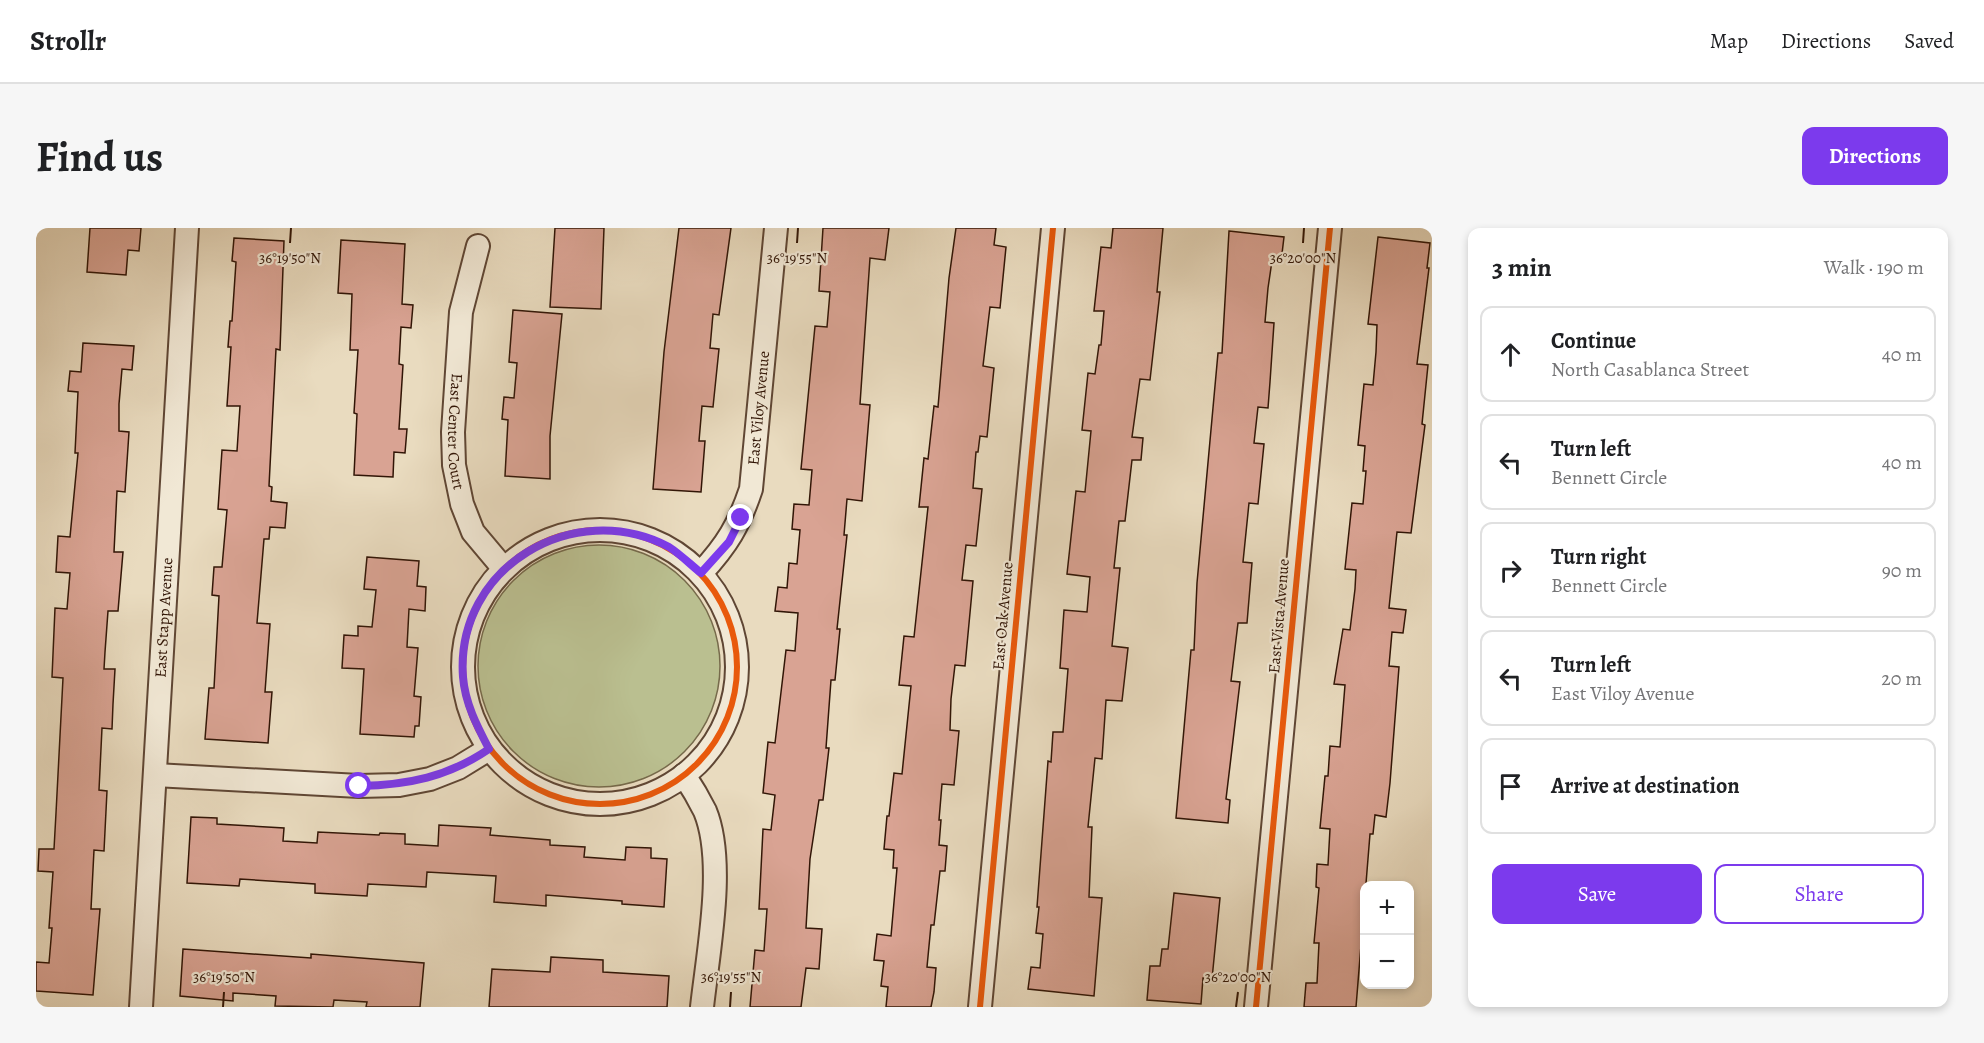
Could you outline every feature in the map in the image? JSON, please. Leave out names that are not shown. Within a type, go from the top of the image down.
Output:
[{"type":"street","name":"East Stapp Avenue","points":[[141,1007],[187,228]]},
{"type":"street","name":"East Viloy Avenue","points":[[701,573],[729,542],[741,518],[751,489],[776,228]]},
{"type":"street","name":"East Oak Avenue","points":[[980,1007],[1053,228]]},
{"type":"street","name":"East Vista Avenue","points":[[1256,1007],[1330,228]]},
{"type":"street","name":"East Center Court","points":[[478,246],[461,312],[453,432],[454,465],[462,504],[473,532],[504,569]]},
{"type":"street","points":[[583,530],[628,532],[670,548],[701,573],[728,614],[738,656],[734,700],[717,740],[684,775],[650,796],[607,806],[562,801],[522,781],[489,749],[471,716],[463,677],[466,638],[480,600],[504,569],[540,543],[583,530]]},
{"type":"street","points":[[155,775],[359,786],[399,785],[430,779],[458,768],[489,749]]},
{"type":"street","points":[[684,775],[706,813],[714,866],[714,896],[702,1007]]},
{"type":"green space","points":[[587,545],[611,545],[634,550],[656,559],[685,580],[700,599],[711,620],[718,642],[720,666],[718,690],[711,712],[700,733],[685,752],[656,773],[634,782],[611,787],[587,787],[564,782],[542,773],[522,760],[505,743],[492,723],[483,701],[478,678],[478,654],[483,631],[492,609],[505,589],[522,572],[542,559],[564,550]]},
{"type":"building","points":[[90,228],[141,228],[139,251],[128,250],[126,275],[87,272]]},
{"type":"building","points":[[555,228],[604,228],[601,309],[550,307]]},
{"type":"building","points":[[679,228],[731,228],[719,315],[713,314],[710,348],[719,349],[713,407],[702,406],[699,441],[705,441],[701,492],[653,489],[664,352]]},
{"type":"building","points":[[823,228],[889,228],[885,260],[870,258],[860,404],[870,405],[862,501],[847,499],[844,535],[847,535],[837,629],[840,629],[835,680],[831,680],[826,748],[829,748],[823,800],[819,800],[810,859],[806,928],[822,929],[819,969],[806,968],[801,1007],[750,1007],[755,950],[764,951],[767,909],[759,909],[763,829],[771,830],[775,795],[763,793],[768,742],[775,743],[786,650],[795,651],[798,613],[775,611],[778,587],[787,588],[789,563],[797,564],[800,530],[792,529],[794,504],[809,505],[812,470],[801,469],[815,326],[827,327],[830,292],[819,291]]},
{"type":"building","points":[[956,228],[996,228],[994,245],[1006,247],[1000,308],[990,307],[983,366],[994,368],[987,437],[980,436],[978,452],[976,452],[973,488],[982,489],[976,546],[966,545],[962,580],[973,581],[965,666],[955,665],[951,699],[950,730],[959,731],[954,785],[942,784],[939,845],[947,846],[945,871],[940,871],[927,967],[936,968],[934,992],[931,1007],[886,1007],[888,987],[881,986],[884,961],[874,960],[877,934],[891,936],[897,868],[893,868],[894,850],[884,849],[894,773],[902,774],[911,686],[899,685],[904,636],[914,637],[928,507],[919,507],[924,458],[928,459],[934,406],[938,407],[949,278]]},
{"type":"building","points":[[1113,228],[1163,228],[1157,292],[1160,292],[1150,380],[1140,379],[1132,437],[1143,438],[1141,460],[1132,460],[1125,521],[1119,521],[1114,568],[1120,568],[1112,646],[1128,648],[1122,701],[1106,700],[1102,759],[1095,758],[1088,827],[1092,827],[1089,897],[1102,898],[1094,996],[1028,989],[1031,967],[1040,968],[1043,934],[1036,933],[1048,761],[1051,762],[1053,732],[1063,732],[1068,669],[1060,668],[1064,610],[1087,612],[1090,577],[1067,574],[1076,491],[1085,492],[1091,431],[1082,430],[1088,373],[1095,374],[1099,345],[1101,345],[1104,311],[1094,311],[1101,247],[1111,248]]},
{"type":"building","points":[[1229,231],[1284,237],[1281,262],[1272,261],[1268,288],[1265,322],[1274,323],[1270,382],[1268,408],[1258,407],[1254,443],[1264,444],[1258,504],[1249,503],[1243,562],[1252,563],[1247,623],[1238,623],[1231,681],[1240,682],[1226,799],[1230,800],[1228,823],[1176,818],[1191,650],[1194,650],[1197,583],[1218,353],[1222,353]]},
{"type":"building","points":[[1378,237],[1430,243],[1417,364],[1428,365],[1422,424],[1425,425],[1411,533],[1397,532],[1389,608],[1406,610],[1403,633],[1392,632],[1389,666],[1399,667],[1386,817],[1375,815],[1373,834],[1370,834],[1366,881],[1360,881],[1360,958],[1356,1007],[1304,1007],[1306,983],[1317,983],[1319,943],[1314,943],[1319,888],[1316,887],[1317,864],[1328,865],[1330,829],[1320,828],[1325,776],[1328,776],[1330,746],[1340,747],[1345,685],[1334,684],[1343,629],[1350,630],[1355,589],[1356,570],[1345,569],[1352,503],[1363,504],[1366,471],[1363,471],[1365,446],[1358,445],[1364,384],[1373,385],[1377,325],[1368,324]]},
{"type":"building","points":[[234,238],[284,241],[280,350],[276,349],[269,486],[272,487],[271,501],[287,503],[285,528],[270,527],[269,539],[264,539],[257,623],[270,624],[265,692],[272,692],[268,743],[205,739],[209,688],[214,688],[219,596],[212,595],[214,567],[222,567],[227,510],[218,509],[222,450],[237,451],[240,406],[227,406],[231,347],[228,347],[236,262],[232,261]]},
{"type":"building","points":[[341,240],[405,244],[402,304],[413,305],[411,328],[401,327],[399,364],[403,365],[399,429],[407,429],[405,453],[394,452],[393,477],[354,475],[357,414],[354,413],[358,350],[350,350],[352,294],[338,293]]},
{"type":"building","points":[[513,310],[562,314],[550,436],[550,479],[505,476],[508,420],[502,419],[504,397],[514,398],[517,363],[509,362]]},
{"type":"building","points":[[83,343],[134,346],[132,370],[122,369],[119,404],[119,431],[129,432],[125,492],[117,491],[114,552],[123,552],[118,611],[108,611],[105,652],[104,669],[115,669],[112,729],[102,728],[99,790],[107,791],[104,851],[94,850],[91,909],[100,909],[93,995],[36,991],[36,962],[49,963],[52,928],[49,928],[53,872],[38,871],[39,849],[54,849],[63,678],[52,677],[55,608],[67,609],[70,573],[56,572],[58,536],[70,537],[78,453],[75,453],[78,392],[68,391],[70,371],[81,372]]},
{"type":"building","points":[[367,557],[419,561],[417,586],[426,587],[425,611],[409,609],[407,647],[418,648],[414,696],[421,697],[419,726],[415,726],[414,737],[360,734],[364,669],[342,668],[344,635],[358,636],[358,626],[372,627],[376,590],[364,589]]},
{"type":"building","points":[[191,817],[217,818],[217,824],[284,828],[283,841],[317,843],[318,832],[379,835],[380,833],[405,834],[405,844],[438,846],[439,825],[491,828],[490,835],[550,840],[550,845],[585,847],[584,857],[625,860],[626,847],[651,848],[651,858],[667,859],[664,907],[546,895],[546,906],[494,902],[496,876],[427,872],[426,887],[368,884],[367,896],[315,893],[315,884],[240,879],[239,886],[187,883]]},
{"type":"building","points":[[1174,893],[1220,898],[1212,979],[1203,978],[1201,1004],[1147,1000],[1150,966],[1160,966],[1162,949],[1168,949]]},
{"type":"building","points":[[183,949],[311,958],[311,954],[424,963],[420,1007],[366,1007],[367,1002],[334,1000],[333,1007],[275,1006],[276,996],[233,993],[233,1001],[180,996]]},
{"type":"building","points":[[551,957],[603,960],[603,972],[669,976],[667,1007],[489,1007],[492,969],[550,972]]},
{"type":"cycle path","points":[[980,1007],[1053,228]]},
{"type":"cycle path","points":[[1256,1007],[1330,228]]},
{"type":"cycle path","points":[[600,530],[640,536],[665,546],[697,570],[721,602],[731,627],[737,667],[731,707],[721,732],[697,764],[665,788],[640,798],[600,804],[560,798],[535,788],[503,764],[479,732],[469,707],[463,667],[469,627],[479,602],[503,570],[535,546],[560,536],[600,530]]},
{"type":"route","points":[[359,786],[399,785],[430,779],[458,768],[489,749],[471,716],[463,677],[466,638],[480,600],[504,569],[517,559],[540,543],[583,530],[628,532],[670,548],[701,573],[729,542],[741,518]]}]
